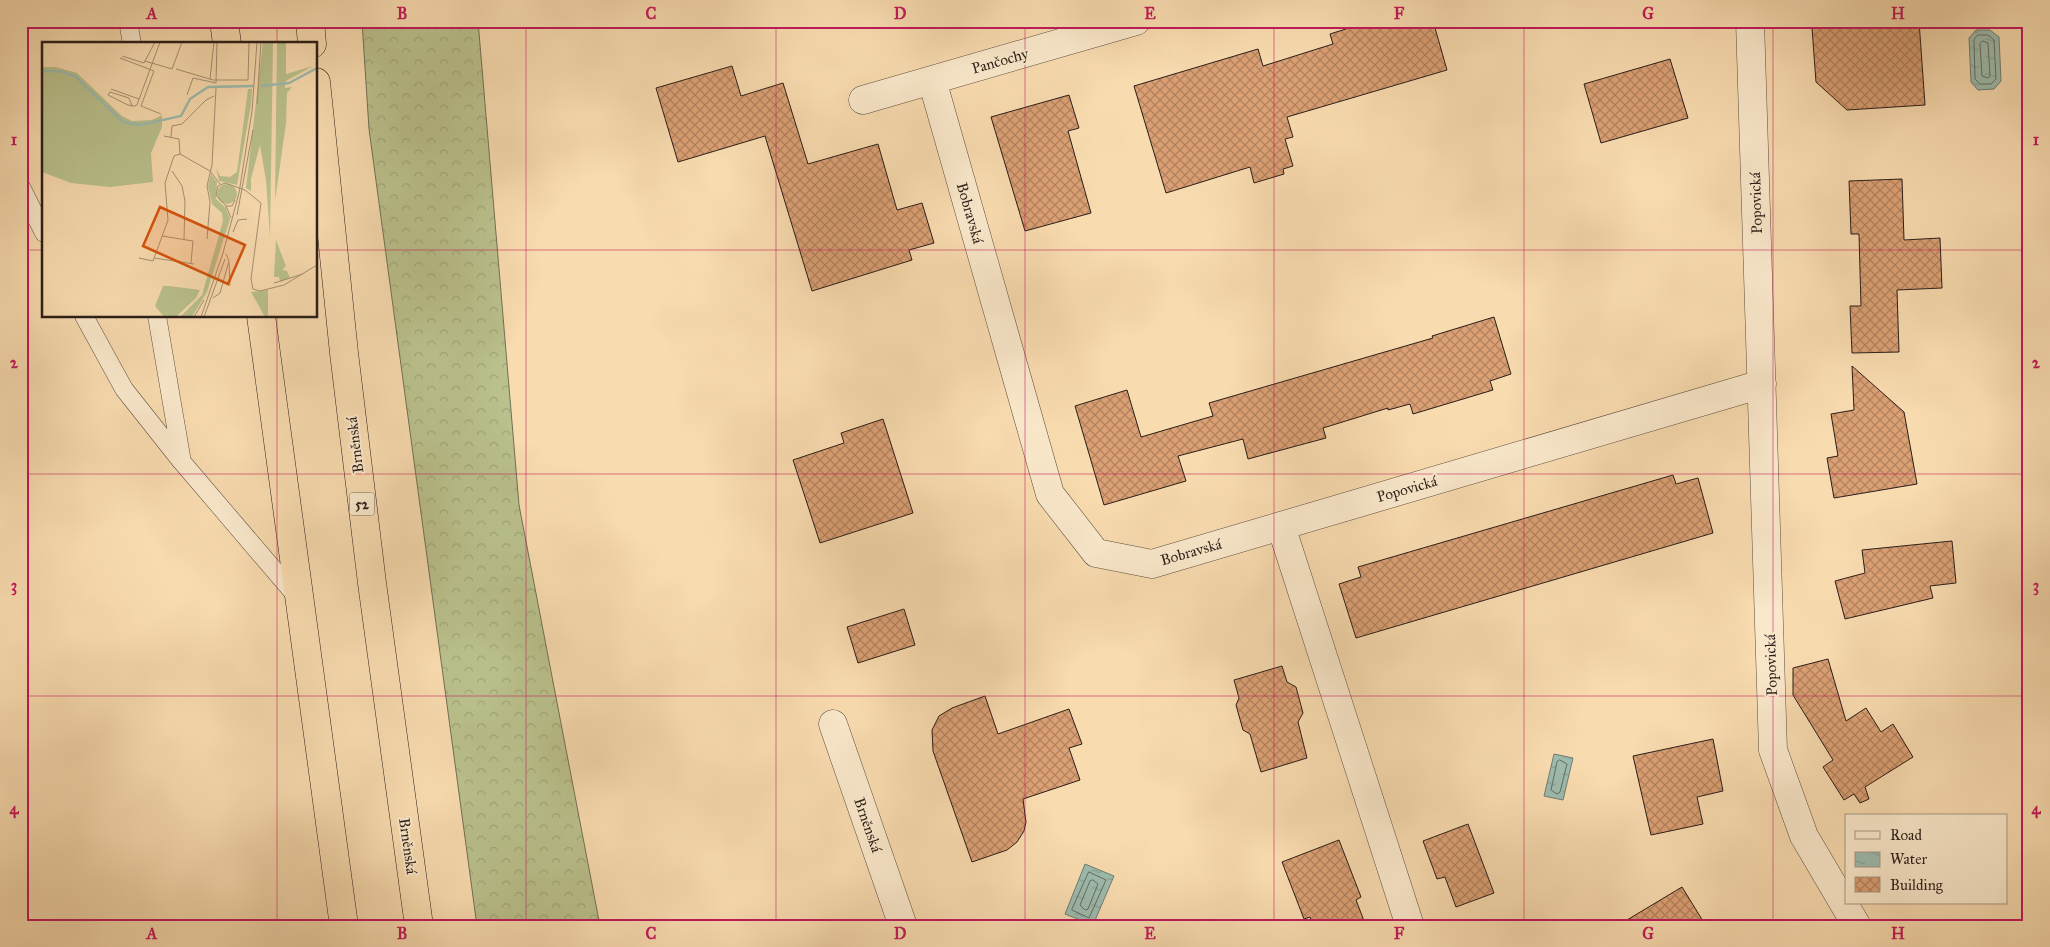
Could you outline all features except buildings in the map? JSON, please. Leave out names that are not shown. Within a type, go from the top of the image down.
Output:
[{"type":"highway","points":[[224,21],[227,42]]},
{"type":"highway","points":[[310,21],[312,42]]},
{"type":"highway","name":"Brněnská","points":[[318,101],[345,363],[372,583],[419,926]]},
{"type":"highway","points":[[261,318],[344,926]]},
{"type":"street","name":"Pančochy","points":[[863,100],[1136,21]]},
{"type":"street","name":"Popovická","points":[[1750,21],[1774,750],[1804,836],[1857,926]]},
{"type":"street","name":"Bobravská","points":[[932,80],[1050,494],[1096,552],[1152,564],[1282,526]]},
{"type":"street","name":"Popovická","points":[[1282,526],[1762,384]]},
{"type":"street","points":[[1282,526],[1410,926]]},
{"type":"street","name":"Brněnská","points":[[833,724],[903,926]]},
{"type":"lane","points":[[128,21],[132,42]]},
{"type":"lane","points":[[21,187],[42,229]]},
{"type":"lane","points":[[85,318],[124,389],[182,462],[299,600]]},
{"type":"lane","points":[[157,318],[182,462]]},
{"type":"green space","points":[[362,21],[478,21],[519,505],[600,926],[477,926],[369,129]]},
{"type":"water","points":[[1976,30],[1990,30],[1999,37],[2001,81],[1994,89],[1978,90],[1971,82],[1969,38]]},
{"type":"water","points":[[1554,754],[1573,758],[1563,800],[1544,796]]},
{"type":"water","points":[[1085,864],[1114,876],[1093,925],[1065,914]]}]
